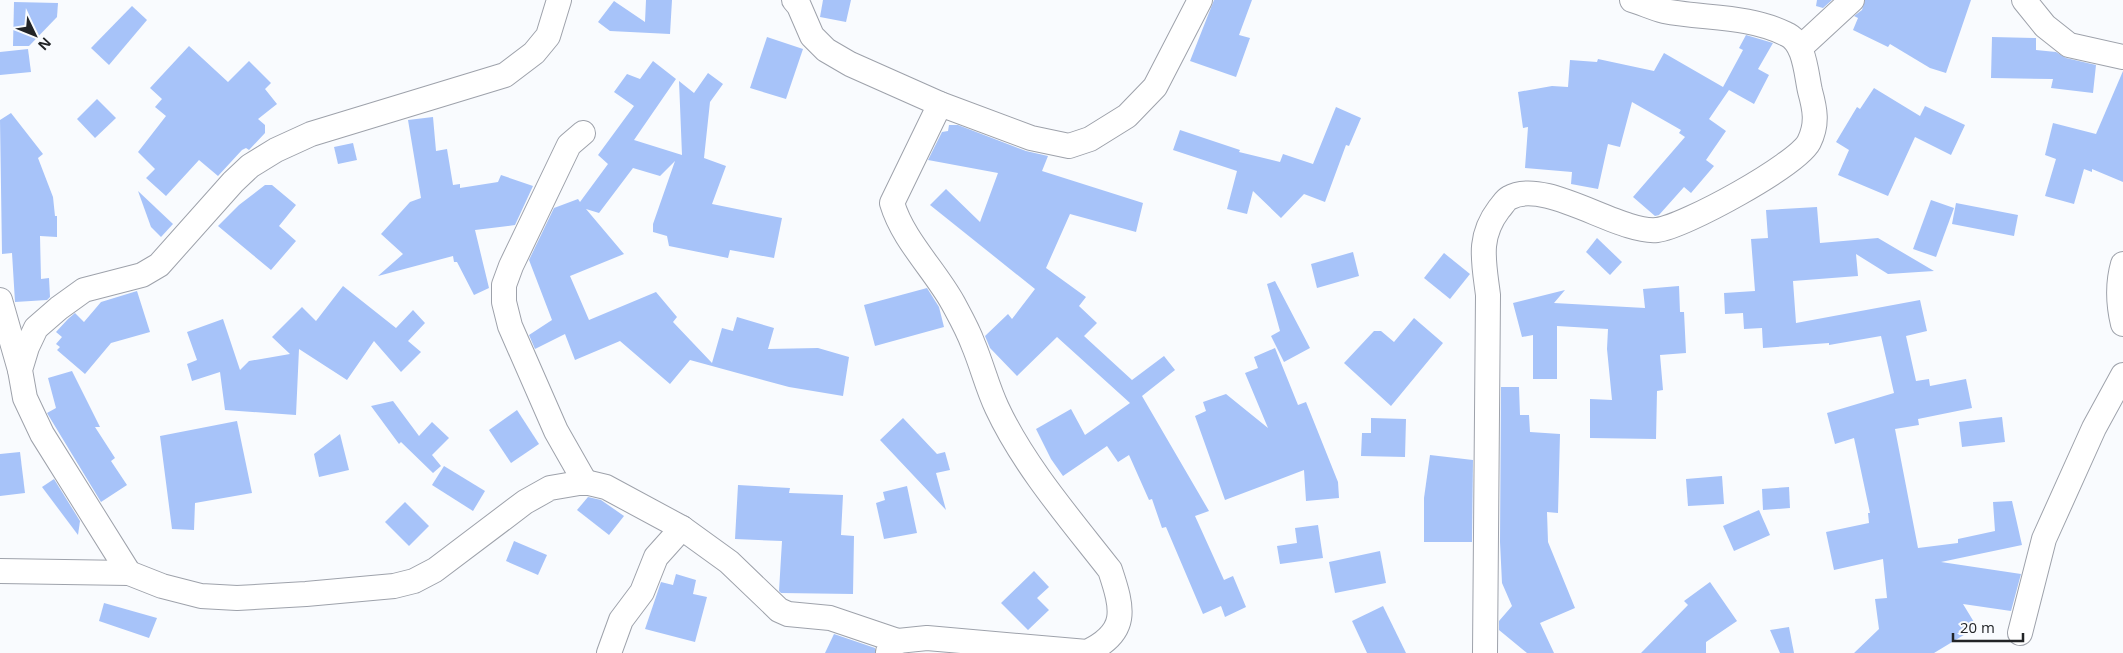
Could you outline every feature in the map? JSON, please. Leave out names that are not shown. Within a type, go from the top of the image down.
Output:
[{"type":"street","points":[[20,370],[26,347],[36,328],[84,290],[142,275],[159,265],[233,182],[250,166],[276,150],[310,134],[505,75],[534,53],[548,36],[559,0]]},
{"type":"street","points":[[794,0],[799,6],[812,36],[826,50],[850,64],[940,104],[1032,138],[1069,146],[1090,139],[1127,116],[1155,87],[1200,0]]},
{"type":"street","points":[[1485,653],[1488,295],[1482,249],[1489,222],[1508,198],[1523,193],[1560,200],[1639,228],[1657,230],[1679,223],[1770,175],[1797,157],[1809,142],[1816,118],[1800,48],[1788,34],[1741,20],[1664,10],[1632,0]]},
{"type":"street","points":[[1800,48],[1852,0]]},
{"type":"street","points":[[2024,0],[2045,26],[2069,45],[2123,57]]},
{"type":"street","points":[[0,571],[129,573],[162,586],[201,596],[237,598],[394,586],[414,581],[435,570],[525,502],[550,488],[585,482],[606,488],[682,528],[729,562],[779,610],[788,614],[830,618],[892,647],[926,638],[1087,652],[1104,644],[1115,632],[1120,615],[1117,593],[1110,570],[1013,439],[996,408],[982,375],[973,344],[953,304],[936,275],[898,223],[892,203],[940,104]]},
{"type":"street","points":[[583,133],[569,145],[515,258],[504,285],[504,302],[510,326],[556,430],[585,482]]},
{"type":"street","points":[[2123,264],[2118,282],[2118,305],[2123,324]]},
{"type":"street","points":[[0,300],[20,370],[25,398],[42,434],[129,573]]},
{"type":"street","points":[[2020,633],[2044,539],[2094,428],[2123,374]]},
{"type":"street","points":[[610,653],[621,620],[642,592],[656,557],[682,528]]},
{"type":"building","points":[[646,0],[672,0],[670,34],[610,31],[598,22],[614,1],[645,22]]},
{"type":"building","points":[[823,0],[851,0],[846,22],[820,17]]},
{"type":"building","points":[[1214,0],[1252,0],[1239,35],[1250,38],[1236,77],[1190,61]]},
{"type":"building","points":[[1817,0],[1832,0],[1823,8],[1816,6]]},
{"type":"building","points":[[1865,0],[1971,0],[1946,73],[1930,68],[1890,44],[1888,47],[1853,30],[1858,18],[1854,16],[1862,10]]},
{"type":"building","points":[[14,2],[58,3],[57,17],[29,46],[13,46]]},
{"type":"building","points":[[132,6],[147,20],[109,65],[91,48]]},
{"type":"building","points":[[1746,35],[1773,43],[1758,69],[1769,75],[1754,104],[1729,90],[1709,119],[1726,131],[1706,160],[1714,166],[1691,193],[1684,187],[1659,215],[1655,216],[1633,197],[1685,137],[1679,133],[1681,130],[1632,102],[1620,147],[1608,144],[1598,189],[1571,184],[1572,172],[1525,168],[1528,127],[1523,128],[1518,92],[1552,86],[1568,87],[1570,60],[1597,62],[1598,59],[1654,71],[1664,53],[1723,87],[1743,50],[1739,48]]},
{"type":"building","points":[[767,37],[803,49],[786,99],[750,88]]},
{"type":"building","points":[[1992,37],[2036,38],[2036,50],[2056,52],[2066,58],[2096,65],[2093,93],[2051,88],[2053,79],[1991,78]]},
{"type":"building","points":[[189,46],[228,82],[249,61],[271,83],[265,89],[277,104],[258,119],[265,125],[265,133],[249,150],[246,148],[242,150],[218,176],[199,160],[166,196],[146,178],[155,169],[138,152],[166,116],[155,107],[162,99],[150,88]]},
{"type":"building","points":[[28,49],[31,72],[0,75],[0,52]]},
{"type":"building","points":[[653,61],[676,79],[634,140],[682,155],[679,81],[694,93],[708,73],[723,84],[710,102],[704,158],[726,166],[712,204],[782,218],[774,258],[730,250],[728,258],[669,246],[667,236],[653,232],[653,224],[675,161],[660,176],[633,168],[599,213],[586,209],[624,254],[570,276],[589,320],[656,292],[677,317],[673,322],[712,363],[722,328],[733,331],[737,317],[774,328],[768,349],[818,348],[849,357],[843,396],[789,387],[690,360],[670,384],[620,341],[575,360],[565,334],[535,349],[529,335],[552,320],[529,260],[554,208],[578,199],[580,202],[608,164],[598,155],[634,106],[614,92],[627,74],[640,79]]},
{"type":"building","points":[[2123,71],[2123,182],[2092,169],[2092,172],[2084,169],[2074,204],[2045,196],[2056,159],[2045,155],[2053,123],[2096,134]]},
{"type":"building","points":[[1874,88],[1920,116],[1925,106],[1965,125],[1951,155],[1915,137],[1888,196],[1838,175],[1849,150],[1836,142],[1857,107],[1860,109]]},
{"type":"building","points":[[97,99],[116,118],[95,138],[77,119]]},
{"type":"building","points":[[1336,107],[1361,118],[1349,146],[1346,145],[1325,202],[1304,194],[1281,218],[1253,191],[1247,214],[1227,209],[1237,171],[1173,150],[1180,130],[1240,150],[1239,152],[1280,162],[1283,154],[1313,164]]},
{"type":"building","points":[[11,113],[43,154],[38,158],[53,197],[55,216],[57,216],[57,237],[40,236],[41,279],[49,278],[50,297],[47,300],[15,302],[12,253],[2,254],[0,120]]},
{"type":"building","points":[[433,117],[436,151],[447,149],[453,185],[460,184],[460,188],[498,182],[501,175],[533,186],[515,225],[475,230],[489,288],[474,295],[457,262],[454,262],[453,256],[378,276],[403,254],[381,234],[410,202],[421,198],[408,120]]},
{"type":"building","points":[[949,125],[958,125],[1026,151],[1048,156],[1042,171],[1143,203],[1136,232],[1070,214],[1046,268],[1086,297],[1079,306],[1097,323],[1084,336],[1132,380],[1164,356],[1175,370],[1142,396],[1209,511],[1195,516],[1224,580],[1233,576],[1246,607],[1225,617],[1221,606],[1203,614],[1166,527],[1162,528],[1152,499],[1149,500],[1129,455],[1118,462],[1107,446],[1063,476],[1051,459],[1036,429],[1071,409],[1085,435],[1130,403],[1057,337],[1017,376],[990,348],[985,336],[1008,314],[1012,319],[1035,289],[930,205],[946,189],[980,222],[998,173],[928,160],[942,132],[948,131]]},
{"type":"building","points":[[353,143],[357,160],[338,164],[334,147]]},
{"type":"building","points":[[265,185],[272,185],[296,205],[279,226],[296,241],[271,270],[218,226],[239,205]]},
{"type":"building","points":[[138,191],[173,224],[161,237],[151,227]]},
{"type":"building","points":[[1931,200],[1954,208],[1936,257],[1913,249]]},
{"type":"building","points":[[1956,203],[2018,215],[2014,236],[1952,224]]},
{"type":"building","points":[[1817,207],[1820,243],[1878,238],[1934,271],[1888,274],[1856,254],[1858,276],[1793,281],[1796,323],[1920,300],[1927,331],[1906,336],[1916,381],[1929,379],[1930,386],[1966,379],[1972,408],[1918,419],[1919,425],[1895,429],[1918,548],[1958,543],[1958,539],[1995,531],[1993,502],[2012,501],[2022,545],[1941,562],[2021,574],[2011,611],[1963,604],[1977,627],[1934,653],[1854,653],[1879,629],[1875,599],[1887,598],[1883,559],[1834,570],[1826,532],[1869,523],[1868,513],[1870,513],[1854,438],[1835,444],[1827,413],[1894,393],[1881,336],[1829,345],[1829,343],[1763,348],[1762,328],[1744,329],[1743,313],[1725,314],[1724,293],[1755,291],[1751,239],[1768,238],[1766,210]]},
{"type":"building","points":[[1597,238],[1622,262],[1610,275],[1586,252]]},
{"type":"building","points":[[1353,252],[1359,276],[1317,288],[1311,264]]},
{"type":"building","points":[[1444,253],[1470,274],[1450,299],[1424,278]]},
{"type":"building","points":[[1275,281],[1310,348],[1284,362],[1271,336],[1280,331],[1267,284]]},
{"type":"building","points":[[343,286],[396,328],[413,310],[425,323],[408,341],[421,352],[401,372],[374,341],[347,380],[299,349],[296,415],[225,410],[220,372],[192,381],[187,364],[197,360],[187,332],[223,319],[240,370],[249,361],[290,354],[272,337],[302,307],[316,321]]},
{"type":"building","points":[[1679,286],[1680,312],[1684,312],[1686,353],[1660,355],[1663,390],[1657,391],[1656,439],[1590,438],[1590,399],[1612,400],[1607,349],[1608,329],[1557,326],[1557,379],[1533,379],[1533,335],[1522,337],[1513,303],[1565,290],[1554,303],[1645,308],[1643,289]]},
{"type":"building","points":[[927,288],[939,307],[944,327],[875,346],[864,305]]},
{"type":"building","points":[[137,291],[150,332],[111,343],[85,374],[57,350],[60,347],[56,344],[62,337],[56,332],[75,313],[84,322],[101,302]]},
{"type":"building","points":[[1414,318],[1443,343],[1391,406],[1344,363],[1374,331],[1381,331],[1394,342]]},
{"type":"building","points":[[1275,348],[1298,405],[1306,402],[1338,482],[1339,498],[1306,501],[1304,470],[1225,500],[1195,416],[1206,411],[1203,402],[1226,394],[1268,428],[1245,373],[1258,368],[1254,357]]},
{"type":"building","points":[[72,371],[100,427],[95,427],[115,458],[111,461],[127,485],[101,502],[47,413],[56,408],[48,378]]},
{"type":"building","points":[[1501,387],[1519,387],[1520,415],[1529,415],[1530,432],[1560,434],[1558,513],[1547,512],[1548,542],[1575,608],[1540,623],[1554,653],[1527,653],[1499,630],[1499,621],[1512,606],[1502,583],[1500,542]]},
{"type":"building","points":[[393,401],[419,436],[432,422],[449,438],[432,455],[441,466],[433,473],[401,442],[399,444],[371,406]]},
{"type":"building","points":[[517,410],[539,444],[511,463],[489,430]]},
{"type":"building","points":[[2002,417],[2005,442],[1962,447],[1959,422]]},
{"type":"building","points":[[903,418],[937,454],[945,452],[950,470],[936,473],[946,510],[880,440]]},
{"type":"building","points":[[1371,418],[1406,419],[1405,457],[1361,456],[1362,433],[1371,433]]},
{"type":"building","points":[[237,421],[252,493],[195,503],[194,530],[172,529],[160,436]]},
{"type":"building","points":[[340,434],[349,470],[319,477],[314,454]]},
{"type":"building","points":[[20,452],[25,493],[0,496],[0,454]]},
{"type":"building","points":[[1430,455],[1473,460],[1472,542],[1424,542],[1424,498]]},
{"type":"building","points":[[444,466],[485,491],[473,511],[432,485]]},
{"type":"building","points":[[1722,476],[1724,504],[1688,506],[1686,479]]},
{"type":"building","points":[[54,479],[80,521],[78,535],[42,487]]},
{"type":"building","points":[[738,485],[790,488],[789,493],[843,495],[841,535],[854,536],[853,594],[781,593],[779,591],[782,541],[735,539]]},
{"type":"building","points":[[907,486],[917,533],[884,539],[876,503],[885,500],[883,492]]},
{"type":"building","points":[[1789,487],[1790,508],[1763,510],[1762,489]]},
{"type":"building","points":[[588,497],[601,500],[624,516],[609,535],[577,510]]},
{"type":"building","points":[[405,502],[429,526],[409,546],[385,522]]},
{"type":"building","points":[[1759,510],[1770,535],[1734,551],[1723,526]]},
{"type":"building","points":[[1318,525],[1323,558],[1280,564],[1277,546],[1297,543],[1295,528]]},
{"type":"building","points":[[514,541],[547,555],[538,575],[506,561]]},
{"type":"building","points":[[1380,551],[1386,583],[1335,593],[1329,562]]},
{"type":"building","points":[[1034,571],[1049,587],[1037,598],[1049,610],[1028,630],[1001,603]]},
{"type":"building","points":[[676,574],[696,580],[693,594],[707,597],[695,642],[645,629],[661,582],[673,585]]},
{"type":"building","points":[[1710,582],[1737,621],[1706,642],[1706,653],[1641,653],[1688,605],[1684,601]]},
{"type":"building","points":[[104,603],[157,618],[149,638],[99,621]]},
{"type":"building","points":[[1383,606],[1406,653],[1367,653],[1352,621]]},
{"type":"building","points":[[1789,627],[1794,653],[1780,653],[1770,630]]},
{"type":"building","points":[[834,634],[875,648],[875,653],[825,653]]}]
